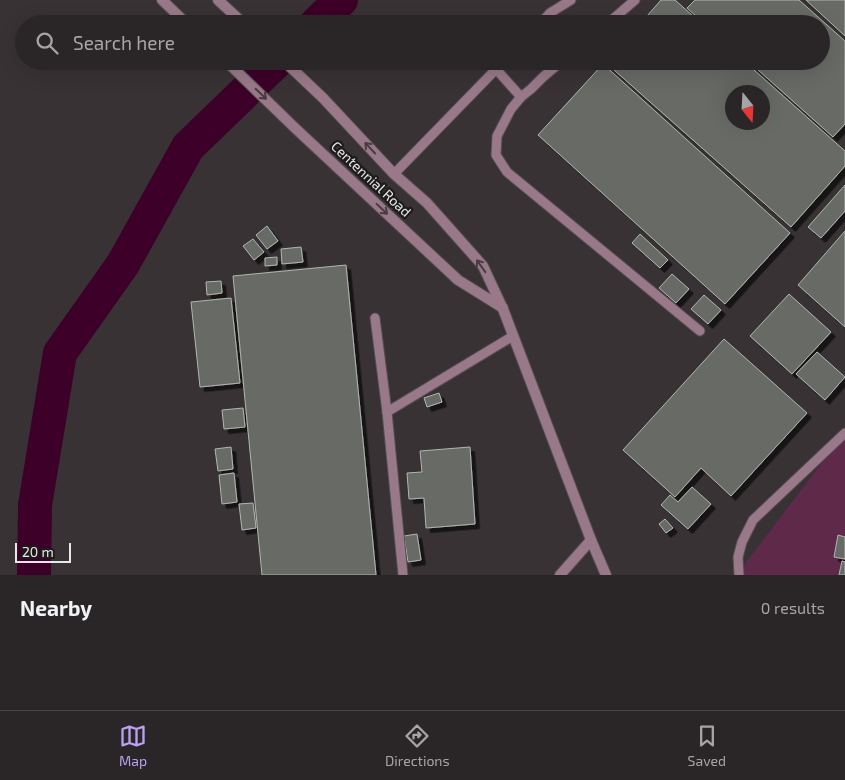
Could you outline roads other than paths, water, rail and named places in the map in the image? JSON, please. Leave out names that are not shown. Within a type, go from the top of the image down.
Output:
[{"type":"street","points":[[162,0],[178,15]]},
{"type":"street","points":[[218,0],[234,15]]},
{"type":"street","name":"Centennial Road","points":[[235,70],[458,280],[503,309]]},
{"type":"street","name":"Centennial Road","points":[[293,70],[323,98],[394,174],[427,203],[483,266],[503,309],[606,575]]},
{"type":"street","points":[[560,575],[591,540]]},
{"type":"lane","points":[[548,15],[571,0]]},
{"type":"lane","points":[[618,15],[635,0]]},
{"type":"lane","points":[[394,174],[495,70]]},
{"type":"lane","points":[[497,70],[521,97]]},
{"type":"lane","points":[[551,70],[521,97],[511,109],[497,136],[496,155],[506,172],[700,331]]},
{"type":"lane","points":[[375,318],[387,412],[403,575]]},
{"type":"lane","points":[[387,412],[513,336]]},
{"type":"lane","points":[[739,575],[738,557],[742,542],[753,520],[845,433]]},
{"type":"waterway","points":[[325,15],[341,0]]},
{"type":"waterway","points":[[34,575],[35,505],[60,353],[123,264],[188,147],[268,70]]}]
